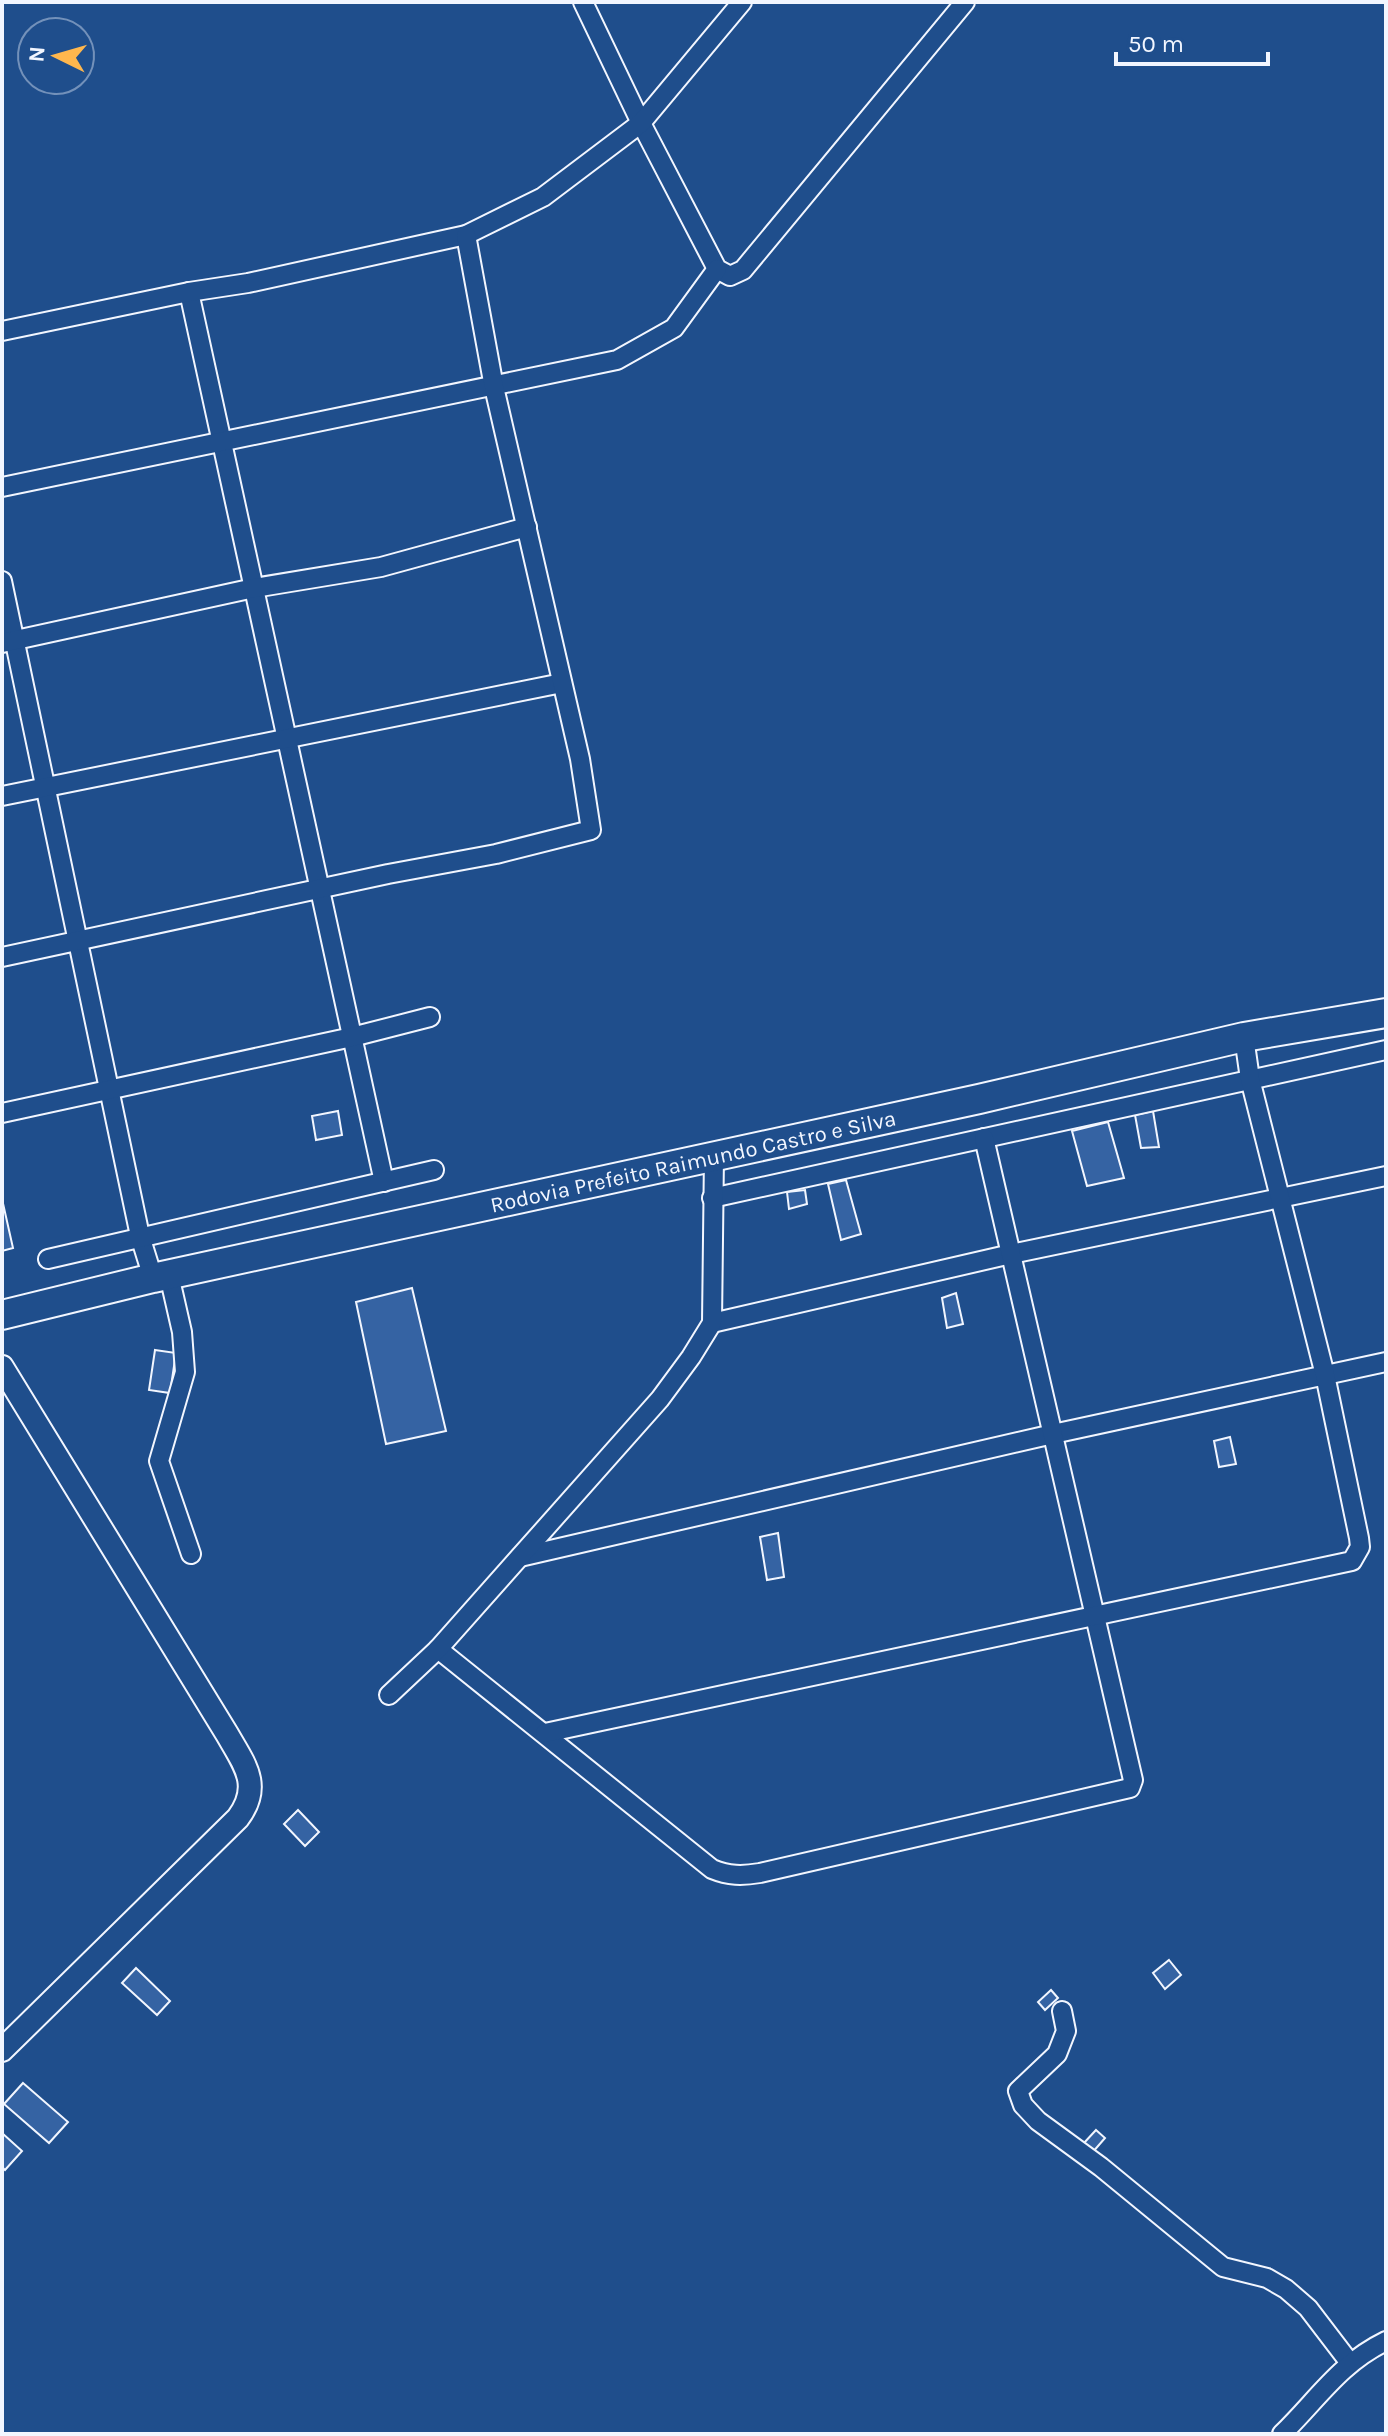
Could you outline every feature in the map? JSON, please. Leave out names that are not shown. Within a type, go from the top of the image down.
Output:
[{"type":"main road","name":"Rodovia Prefeito Raimundo Castro e Silva","points":[[2,1315],[161,1277],[979,1099],[1244,1037],[1386,1013]]},
{"type":"street","points":[[583,2],[641,123],[717,269],[730,276],[743,270],[965,2]]},
{"type":"street","points":[[2,331],[189,292],[248,283],[466,235],[543,197],[641,123],[742,2]]},
{"type":"street","points":[[2,957],[496,854],[591,830],[580,759],[494,387],[466,235]]},
{"type":"street","points":[[2,487],[617,360],[674,328],[717,269]]},
{"type":"street","points":[[189,292],[384,1182]]},
{"type":"street","points":[[9,641],[254,588],[381,567],[527,527]]},
{"type":"street","points":[[2,581],[9,641],[47,787],[76,941],[140,1236],[161,1277],[182,1332],[185,1372],[159,1461],[191,1554]]},
{"type":"street","points":[[2,796],[562,683]]},
{"type":"street","points":[[2,1113],[352,1037],[430,1017]]},
{"type":"street","points":[[545,1733],[1352,1561],[1360,1547],[1359,1538],[1325,1375],[1250,1079],[1244,1037]]},
{"type":"street","points":[[712,1198],[1386,1050]]},
{"type":"street","points":[[438,1649],[712,1869],[725,1874],[741,1876],[760,1873],[1130,1788],[1133,1780],[984,1138]]},
{"type":"street","points":[[389,1695],[438,1649],[660,1399],[712,1323],[714,1155]]},
{"type":"street","points":[[48,1259],[434,1170]]},
{"type":"street","points":[[712,1323],[1011,1254],[1386,1176]]},
{"type":"street","points":[[520,1557],[1053,1434],[1386,1362]]},
{"type":"street","points":[[2,1367],[227,1734],[244,1763],[252,1785],[250,1800],[238,1818],[2,2050]]},
{"type":"street","points":[[1062,2011],[1066,2031],[1057,2054],[1018,2091],[1023,2105],[1038,2121],[1101,2167],[1223,2267],[1267,2278],[1286,2289],[1308,2308],[1350,2363]]},
{"type":"street","points":[[1282,2434],[1335,2375],[1363,2352],[1386,2341]]},
{"type":"building","points":[[338,1111],[342,1135],[316,1140],[312,1116]]},
{"type":"building","points":[[1153,1111],[1159,1147],[1141,1148],[1135,1115]]},
{"type":"building","points":[[1108,1122],[1124,1178],[1087,1186],[1072,1131]]},
{"type":"building","points":[[846,1180],[861,1234],[841,1240],[828,1184]]},
{"type":"building","points":[[805,1190],[807,1204],[789,1209],[787,1192]]},
{"type":"building","points":[[2,1199],[13,1248],[2,1251]]},
{"type":"building","points":[[412,1288],[446,1431],[386,1444],[356,1302]]},
{"type":"building","points":[[956,1293],[963,1324],[947,1328],[942,1298]]},
{"type":"building","points":[[155,1350],[176,1353],[170,1393],[149,1390]]},
{"type":"building","points":[[1230,1437],[1236,1464],[1219,1467],[1214,1441]]},
{"type":"building","points":[[778,1533],[784,1577],[767,1580],[760,1537]]},
{"type":"building","points":[[298,1810],[319,1832],[305,1846],[284,1824]]},
{"type":"building","points":[[1169,1960],[1181,1975],[1165,1989],[1153,1973]]},
{"type":"building","points":[[136,1968],[170,2001],[157,2015],[122,1983]]},
{"type":"building","points":[[1051,1990],[1058,1998],[1045,2010],[1038,2002]]},
{"type":"building","points":[[23,2083],[68,2122],[49,2143],[4,2104]]},
{"type":"building","points":[[1096,2130],[1105,2138],[1092,2153],[1083,2144]]},
{"type":"building","points":[[2,2133],[22,2151],[5,2170],[2,2167]]}]
